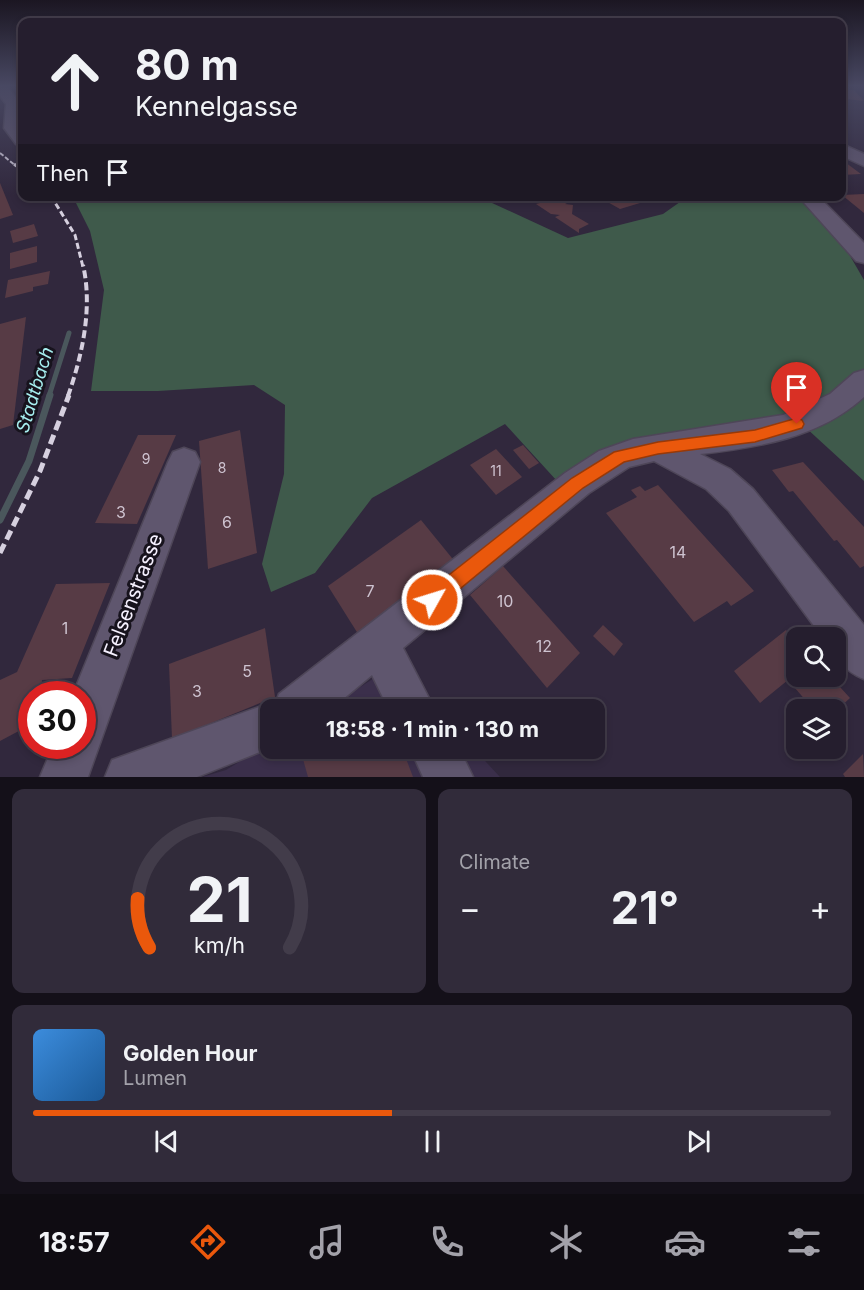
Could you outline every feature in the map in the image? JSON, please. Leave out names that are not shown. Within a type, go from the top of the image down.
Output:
[{"type":"street","points":[[9,122],[10,129],[18,137]]},
{"type":"street","points":[[846,151],[864,161]]},
{"type":"street","points":[[812,201],[864,256]]},
{"type":"street","points":[[309,699],[578,483],[620,457],[658,448],[755,436],[797,424],[837,403],[864,380]]},
{"type":"street","points":[[658,448],[718,479],[741,500],[864,658]]},
{"type":"street","name":"Felsenstrasse","points":[[96,692],[184,462]]},
{"type":"street","points":[[378,644],[407,699]]},
{"type":"street","points":[[129,777],[146,773],[260,730]]},
{"type":"street","points":[[64,777],[71,759]]},
{"type":"street","points":[[439,759],[449,777]]},
{"type":"shaded area","points":[[398,663],[431,699],[341,699]]},
{"type":"shaded area","points":[[260,749],[260,759],[483,759],[500,777],[202,777],[226,770]]},
{"type":"green space","points":[[75,201],[488,201],[568,238],[663,214],[681,201],[818,201],[864,280],[864,481],[793,416],[633,438],[598,453],[557,481],[505,424],[372,498],[315,573],[271,592],[262,564],[284,474],[285,405],[254,385],[158,391],[91,391],[104,290],[90,231]]},
{"type":"building","points":[[846,163],[861,174],[846,175]]},
{"type":"building","points":[[0,183],[13,215],[0,219]]},
{"type":"building","points":[[864,194],[864,213],[846,198],[846,195]]},
{"type":"building","points":[[535,201],[571,201],[565,204],[573,205],[572,214],[589,224],[579,229],[579,233],[555,217],[560,215],[551,214],[536,204],[540,203]]},
{"type":"building","points":[[606,201],[638,201],[640,203],[620,209]]},
{"type":"building","points":[[34,224],[38,236],[13,243],[10,231]]},
{"type":"building","points":[[37,246],[37,262],[10,269],[10,253]]},
{"type":"building","points":[[50,271],[48,284],[33,287],[33,291],[5,298],[8,280]]},
{"type":"building","points":[[26,317],[13,425],[0,429],[0,324]]},
{"type":"building","points":[[240,430],[257,553],[208,569],[199,441]]},
{"type":"building","points":[[138,435],[176,435],[137,524],[95,523]]},
{"type":"building","points":[[523,445],[539,463],[529,469],[513,450]]},
{"type":"building","points":[[496,449],[522,477],[496,495],[470,465]]},
{"type":"building","points":[[803,462],[864,527],[864,566],[860,568],[837,540],[834,541],[793,491],[789,492],[772,470]]},
{"type":"building","points":[[658,485],[754,591],[731,606],[727,601],[694,622],[606,513],[637,497],[631,490],[640,486],[645,491]]},
{"type":"building","points":[[421,520],[456,563],[360,637],[328,586]]},
{"type":"building","points":[[503,566],[580,653],[547,688],[470,595]]},
{"type":"building","points":[[110,583],[72,678],[18,681],[18,731],[0,741],[0,680],[17,672],[56,584]]},
{"type":"building","points":[[603,625],[623,644],[614,656],[593,636]]},
{"type":"building","points":[[265,628],[275,697],[260,699],[260,703],[172,739],[169,664]]},
{"type":"building","points":[[786,630],[786,682],[760,703],[734,671]]},
{"type":"building","points":[[794,687],[840,687],[850,698],[846,702],[846,699],[804,699]]},
{"type":"building","points":[[863,754],[864,777],[845,777],[843,774]]},
{"type":"building","points":[[303,759],[406,759],[413,777],[308,777]]},
{"type":"waterway","name":"Stadtbach","points":[[49,396],[69,333]]},
{"type":"waterway","name":"Stadtbach","points":[[0,520],[29,461],[50,395]]},
{"type":"railway","points":[[0,153],[16,166]]},
{"type":"railway","points":[[14,164],[18,167]]},
{"type":"railway","points":[[54,201],[75,235],[83,267]]},
{"type":"railway","points":[[68,396],[82,348],[86,315],[86,281],[83,265]]},
{"type":"railway","points":[[0,553],[40,471],[69,395]]},
{"type":"route","points":[[432,600],[606,463],[634,452],[755,436],[797,424]]}]
